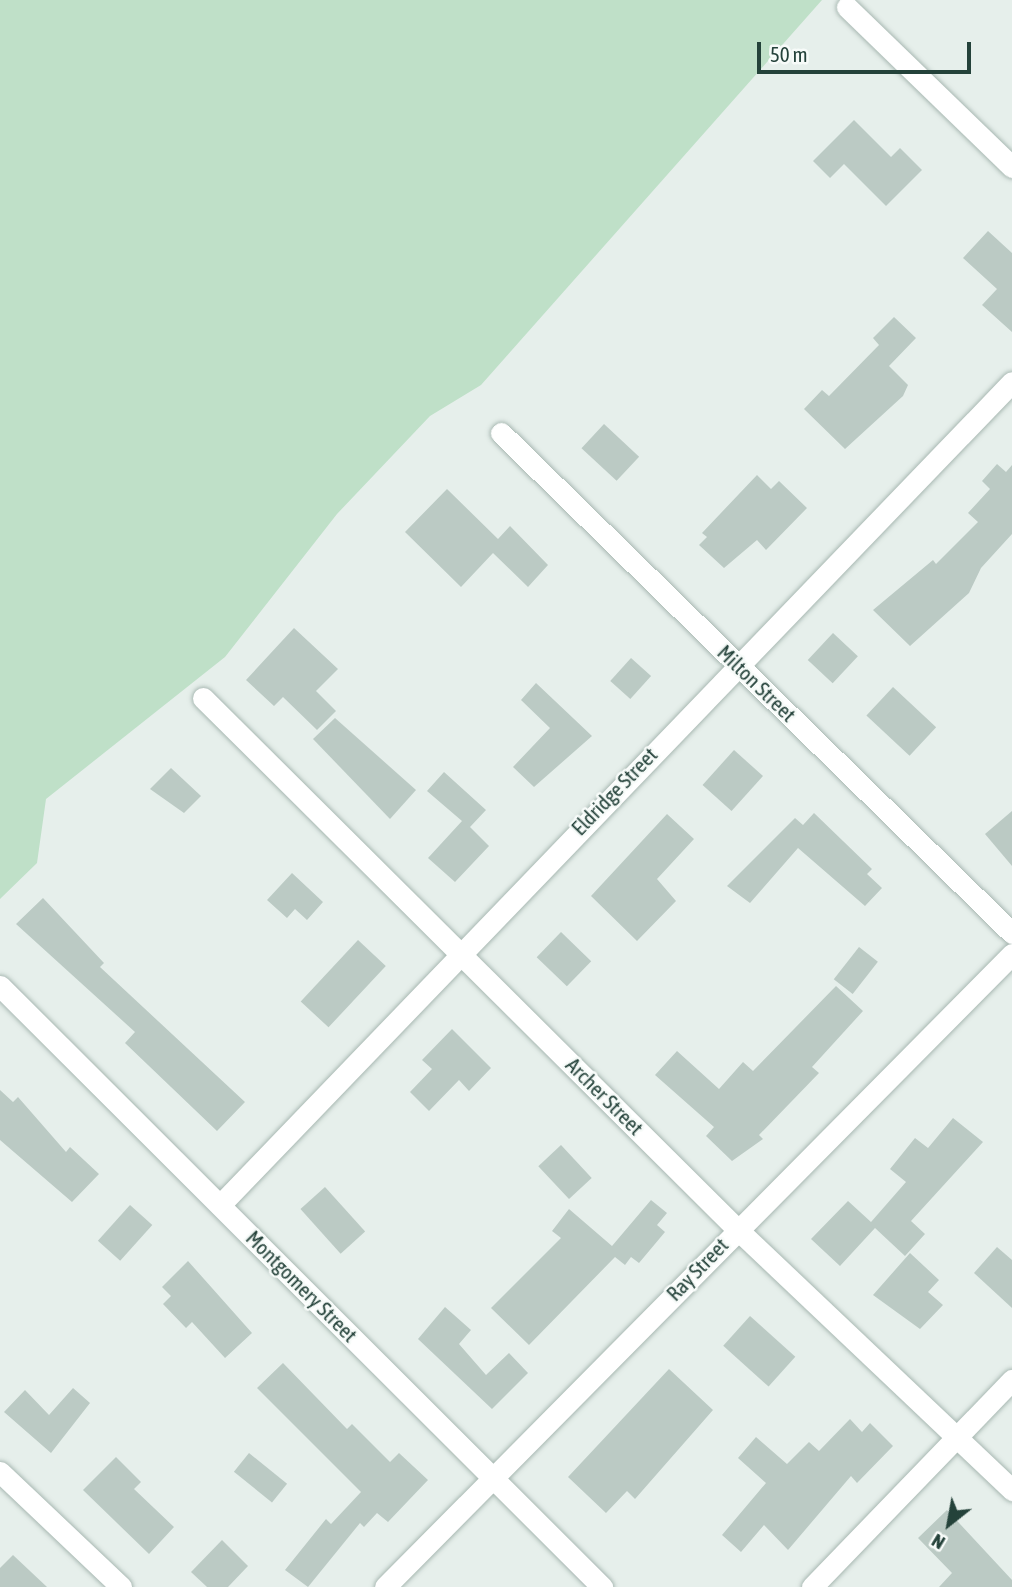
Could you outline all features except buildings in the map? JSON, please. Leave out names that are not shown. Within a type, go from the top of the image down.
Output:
[{"type":"street","points":[[847,6],[1012,167]]},
{"type":"street","name":"Eldridge Street","points":[[220,1205],[737,663],[1012,382]]},
{"type":"street","name":"Milton Street","points":[[501,433],[1012,933]]},
{"type":"street","name":"Archer Street","points":[[202,698],[461,951],[736,1228],[1012,1490]]},
{"type":"street","name":"Ray Street","points":[[385,1587],[495,1479],[736,1228],[1012,954]]},
{"type":"street","name":"Montgomery Street","points":[[0,986],[602,1587]]},
{"type":"street","points":[[812,1587],[1012,1380]]},
{"type":"street","points":[[0,1472],[121,1587]]},
{"type":"green space","points":[[0,0],[822,0],[481,385],[430,416],[337,514],[225,657],[46,799],[37,863],[0,899]]}]
